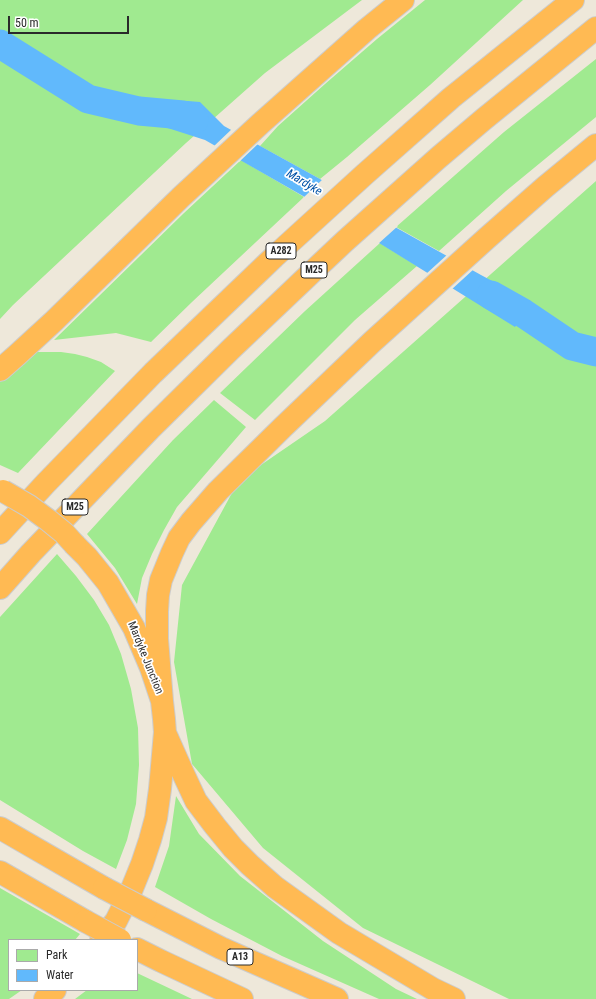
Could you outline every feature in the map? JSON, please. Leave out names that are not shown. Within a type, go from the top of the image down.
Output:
[{"type":"highway","points":[[0,370],[54,321],[155,222],[254,129],[350,44],[403,0]]},
{"type":"highway","name":"A282","points":[[0,533],[117,410],[193,334],[274,257],[451,98],[573,0]]},
{"type":"highway","name":"M25","points":[[0,588],[47,536],[151,428],[257,324],[345,241],[438,158],[596,28]]},
{"type":"highway","points":[[162,701],[157,639],[158,595],[161,580],[172,553],[179,538],[191,522],[218,491],[266,443],[372,342],[487,238],[596,145]]},
{"type":"highway","name":"Mardyke Junction","points":[[1,490],[29,506],[64,533],[108,583],[134,628],[151,668],[162,701],[165,732],[156,818],[142,864],[130,892],[116,921],[102,939]]},
{"type":"highway","points":[[165,732],[196,801],[233,848],[250,865],[275,887],[339,933],[433,989],[454,999]]},
{"type":"highway","name":"A13","points":[[0,828],[104,888],[146,910],[221,948],[337,999]]},
{"type":"highway","points":[[0,872],[118,939]]},
{"type":"highway","points":[[138,949],[242,999]]},
{"type":"highway","points":[[45,999],[54,991]]},
{"type":"green space","points":[[0,0],[362,0],[265,73],[186,143],[13,305],[0,319]]},
{"type":"green space","points":[[425,0],[523,0],[430,85],[320,179],[260,146],[278,126],[325,84]]},
{"type":"green space","points":[[596,59],[596,117],[506,191],[439,251],[396,227],[504,132]]},
{"type":"green space","points":[[241,160],[304,197],[151,342],[116,333],[54,340],[184,213]]},
{"type":"green space","points":[[596,181],[596,999],[509,999],[363,928],[263,848],[192,764],[174,662],[182,585],[239,480],[325,421]]},
{"type":"green space","points":[[380,243],[417,266],[355,320],[255,420],[220,393],[305,311]]},
{"type":"green space","points":[[26,352],[61,352],[75,354],[101,362],[115,371],[18,473],[0,465],[0,376]]},
{"type":"green space","points":[[214,400],[246,427],[177,507],[152,554],[142,578],[137,604],[115,568],[87,534],[173,440]]},
{"type":"green space","points":[[57,554],[94,600],[109,625],[121,654],[131,689],[138,728],[139,765],[136,804],[127,840],[116,869],[83,851],[0,800],[0,617]]},
{"type":"green space","points":[[176,796],[199,834],[240,876],[323,941],[396,989],[417,999],[379,999],[282,956],[211,919],[155,887],[169,846]]},
{"type":"green space","points":[[0,888],[80,934],[76,939],[8,939],[8,991],[21,991],[9,999],[0,999]]},
{"type":"green space","points":[[138,973],[192,999],[75,999],[86,991],[138,991]]},
{"type":"water","points":[[188,101],[200,102],[224,126],[320,179],[395,227],[522,297],[530,307],[515,327],[303,196],[205,140],[149,122],[162,104]]},
{"type":"pier","points":[[233,128],[259,143],[239,162],[213,147]]},
{"type":"pier","points":[[323,179],[398,226],[378,244],[303,198]]},
{"type":"pier","points":[[448,254],[474,269],[451,290],[426,274]]},
{"type":"waterway","name":"Mardyke","points":[[0,44],[88,99],[139,111],[183,115],[194,120]]},
{"type":"waterway","name":"Mardyke","points":[[491,295],[523,313],[572,346],[596,352]]}]
